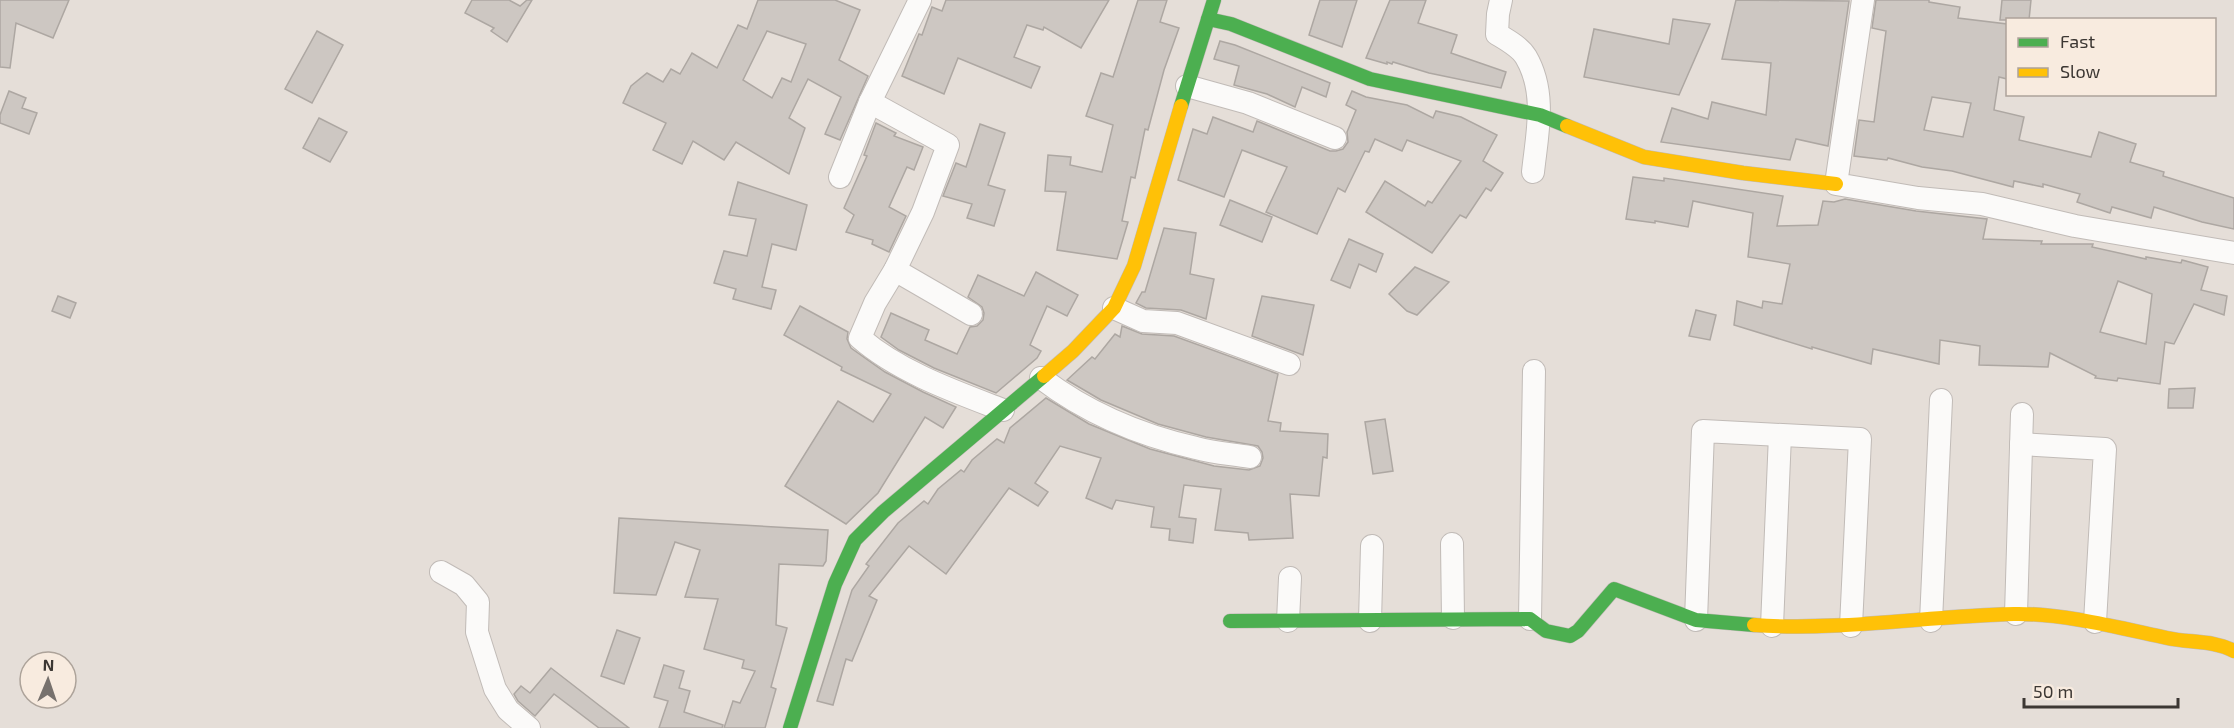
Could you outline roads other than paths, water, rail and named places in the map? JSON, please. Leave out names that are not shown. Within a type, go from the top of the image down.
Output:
[{"type":"street","points":[[840,177],[870,102],[921,0]]},
{"type":"street","points":[[790,728],[835,584],[855,540],[883,512],[1072,351],[1114,308],[1134,266],[1186,86],[1214,0]]},
{"type":"street","points":[[1501,0],[1497,34],[1526,57],[1537,87],[1540,115],[1533,172]]},
{"type":"street","points":[[1836,184],[1863,0]]},
{"type":"street","points":[[1208,19],[1231,24],[1370,79],[1540,115],[1644,157],[1918,198],[1982,204],[2075,226],[2234,253]]},
{"type":"street","points":[[1186,86],[1248,103],[1335,138]]},
{"type":"street","points":[[870,102],[948,145],[923,212],[895,270],[875,303],[860,338],[870,347],[934,383],[1004,410]]},
{"type":"street","points":[[895,270],[971,314]]},
{"type":"street","points":[[1114,308],[1143,321],[1177,323],[1289,364]]},
{"type":"street","points":[[1530,619],[1534,371]]},
{"type":"street","points":[[1041,378],[1067,398],[1099,416],[1130,428],[1196,449],[1250,457]]},
{"type":"street","points":[[1931,621],[1941,400]]},
{"type":"street","points":[[2016,615],[2022,414]]},
{"type":"street","points":[[1696,620],[1703,431],[1860,438],[1851,626]]},
{"type":"street","points":[[1772,626],[1780,435]]},
{"type":"street","points":[[2021,444],[2105,449],[2095,622]]},
{"type":"street","points":[[1452,544],[1453,618]]},
{"type":"street","points":[[1370,621],[1372,546]]},
{"type":"street","points":[[441,572],[464,585],[478,602],[477,632],[495,689],[508,710],[529,728]]},
{"type":"street","points":[[1288,621],[1290,578]]},
{"type":"street","points":[[1230,621],[1530,619],[1546,631],[1570,636],[1578,631],[1614,589],[1696,620],[1772,626],[1851,626],[2016,615],[2095,622],[2173,639],[2223,645],[2234,651]]}]
